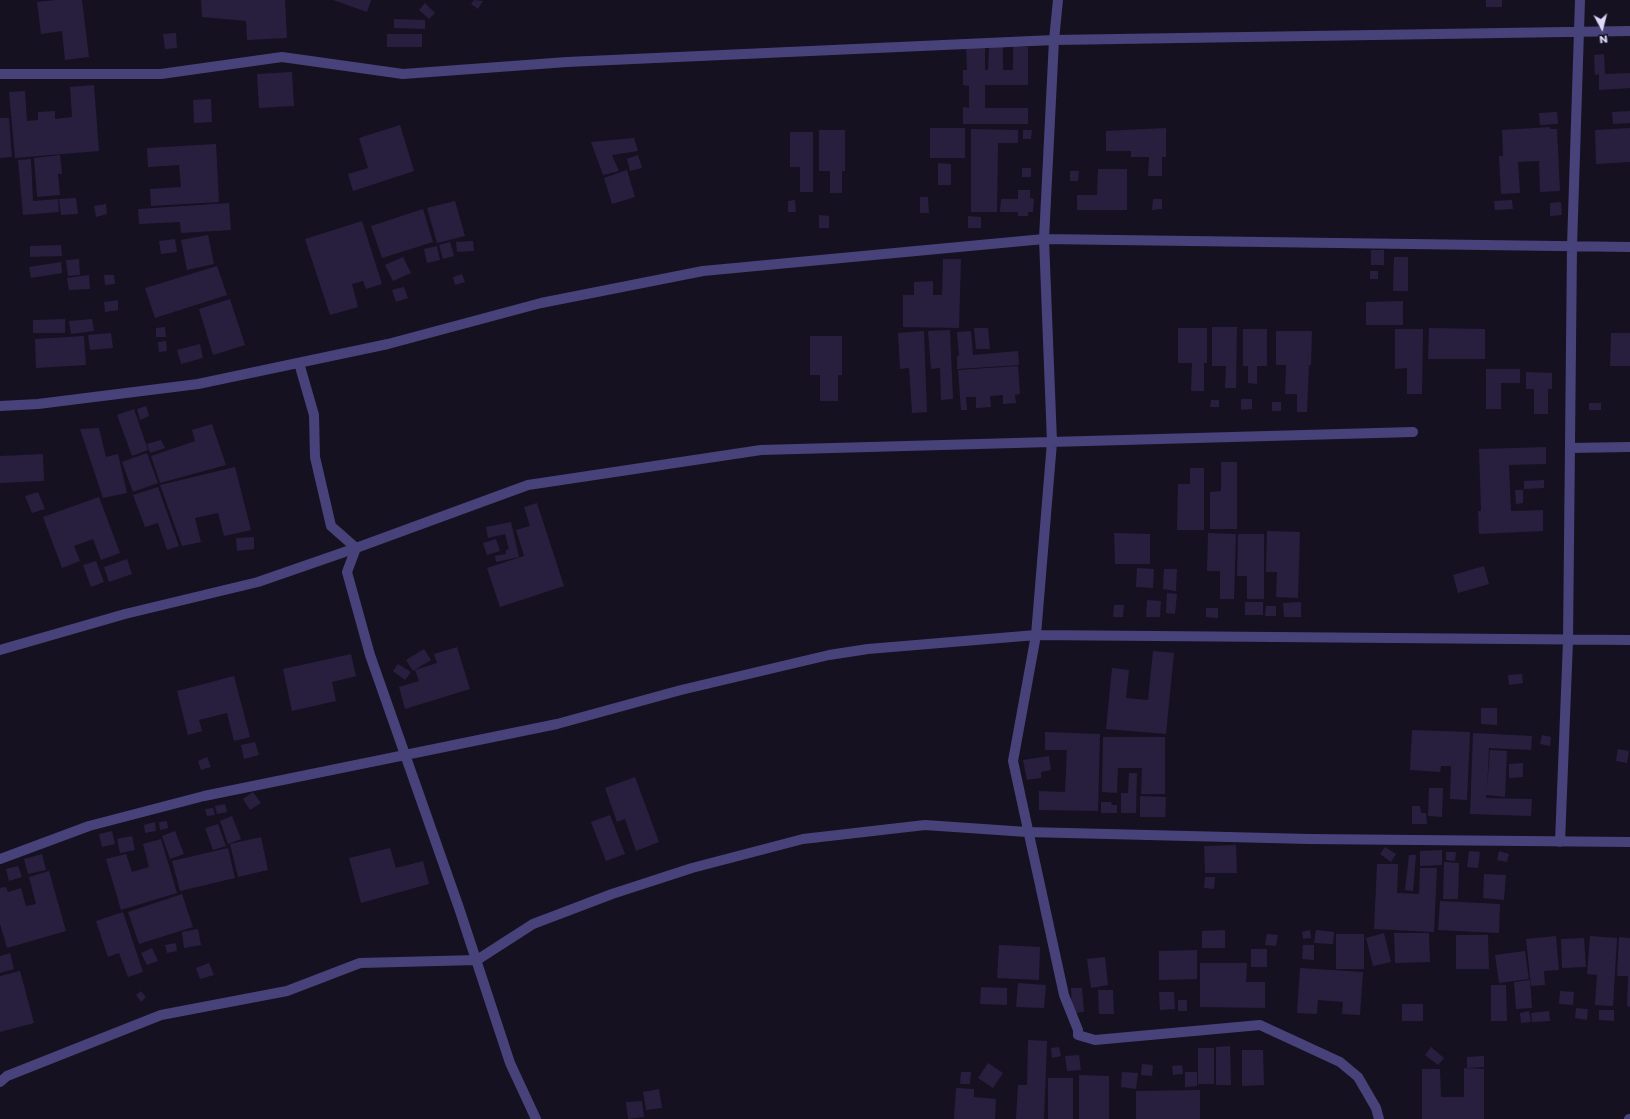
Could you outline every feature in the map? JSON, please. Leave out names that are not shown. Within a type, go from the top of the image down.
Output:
[{"type":"street","points":[[1058,0],[1054,40],[1044,239],[1052,442],[1036,635],[1013,761],[1027,832],[1064,995],[1078,1030],[1078,1035],[1095,1040],[1260,1025],[1340,1062],[1358,1078],[1376,1108],[1379,1119]]},
{"type":"street","points":[[1560,842],[1568,641],[1572,246],[1580,0]]},
{"type":"street","points":[[0,74],[161,74],[282,57],[403,74],[567,62],[1054,40],[1630,31]]},
{"type":"street","points":[[0,406],[38,404],[198,384],[388,344],[541,303],[703,271],[1044,239],[1630,247]]},
{"type":"street","points":[[299,363],[314,414],[315,457],[331,526],[356,548]]},
{"type":"street","points":[[0,650],[125,614],[258,582],[528,485],[761,450],[1413,432]]},
{"type":"street","points":[[1570,448],[1630,447]]},
{"type":"street","points":[[356,548],[347,572],[370,655],[407,755],[477,960],[510,1063],[536,1119]]},
{"type":"street","points":[[0,858],[88,826],[204,796],[557,724],[681,690],[829,655],[868,649],[1036,635],[1568,641],[1630,640]]},
{"type":"street","points":[[0,1082],[7,1076],[161,1015],[287,992],[360,963],[477,960],[533,924],[612,894],[692,868],[803,839],[925,825],[1027,832],[1308,840],[1630,842]]},
{"type":"building","points":[[82,0],[89,57],[65,60],[62,31],[41,34],[37,2]]},
{"type":"building","points":[[201,0],[285,0],[287,38],[247,40],[246,21],[202,17]]},
{"type":"building","points":[[333,0],[371,0],[367,12]]},
{"type":"building","points":[[474,0],[483,1],[478,9],[471,4]]},
{"type":"building","points":[[1486,0],[1502,0],[1502,7],[1486,7]]},
{"type":"building","points":[[425,3],[435,13],[429,19],[419,10]]},
{"type":"building","points":[[394,19],[425,20],[425,29],[394,28]]},
{"type":"building","points":[[176,33],[177,48],[165,49],[163,34]]},
{"type":"building","points":[[387,34],[422,34],[422,47],[387,47]]},
{"type":"building","points":[[966,46],[985,46],[985,70],[988,70],[989,46],[1003,46],[1003,70],[1013,70],[1013,46],[1028,47],[1028,85],[985,85],[985,108],[1028,108],[1028,124],[963,124],[963,107],[969,108],[969,86],[963,85],[963,70],[967,70]]},
{"type":"building","points":[[1604,54],[1605,74],[1630,73],[1630,88],[1599,90],[1599,74],[1595,75],[1594,55]]},
{"type":"building","points":[[292,72],[294,106],[259,108],[257,74]]},
{"type":"building","points":[[94,85],[99,151],[15,158],[9,92],[25,91],[27,121],[38,120],[38,112],[55,111],[55,119],[72,117],[70,87]]},
{"type":"building","points":[[211,99],[212,122],[194,123],[193,100]]},
{"type":"building","points":[[1630,111],[1630,123],[1613,124],[1612,112]]},
{"type":"building","points":[[1557,112],[1558,124],[1540,125],[1539,113]]},
{"type":"building","points":[[0,118],[9,118],[12,157],[0,158]]},
{"type":"building","points":[[400,125],[414,171],[353,191],[348,174],[368,168],[359,138]]},
{"type":"building","points":[[1550,127],[1550,129],[1557,129],[1560,191],[1540,192],[1539,161],[1518,162],[1520,193],[1501,194],[1499,156],[1503,156],[1502,130]]},
{"type":"building","points":[[930,128],[965,128],[965,158],[930,158]]},
{"type":"building","points":[[1166,128],[1166,157],[1162,157],[1162,176],[1148,176],[1149,157],[1131,157],[1131,151],[1106,151],[1106,131]]},
{"type":"building","points":[[1630,128],[1630,162],[1596,164],[1595,130]]},
{"type":"building","points":[[971,129],[1018,130],[1018,143],[998,143],[997,212],[971,212]]},
{"type":"building","points":[[819,130],[845,130],[845,171],[842,171],[842,193],[830,193],[830,171],[819,171]]},
{"type":"building","points":[[1023,130],[1032,130],[1031,139],[1023,139]]},
{"type":"building","points":[[790,132],[813,132],[813,192],[800,192],[800,167],[790,167]]},
{"type":"building","points":[[634,138],[638,151],[612,155],[619,171],[603,175],[591,142]]},
{"type":"building","points":[[216,144],[219,202],[151,206],[150,189],[181,187],[179,165],[148,167],[147,148]]},
{"type":"building","points":[[60,155],[62,174],[58,174],[60,195],[37,197],[34,158]]},
{"type":"building","points":[[638,155],[642,168],[630,171],[627,159]]},
{"type":"building","points":[[31,159],[33,201],[58,199],[59,212],[23,215],[18,160]]},
{"type":"building","points":[[938,163],[951,164],[951,185],[938,185]]},
{"type":"building","points":[[1022,168],[1031,168],[1031,177],[1022,177]]},
{"type":"building","points":[[1098,169],[1127,169],[1127,210],[1077,210],[1077,195],[1097,195]]},
{"type":"building","points":[[627,170],[635,197],[612,204],[604,178]]},
{"type":"building","points":[[1070,171],[1079,171],[1078,181],[1070,181]]},
{"type":"building","points":[[1018,190],[1030,190],[1030,198],[1034,199],[1033,212],[1028,212],[1028,216],[1018,216],[1018,212],[1000,212],[1001,199],[1018,199]]},
{"type":"building","points":[[920,197],[928,197],[929,213],[920,213]]},
{"type":"building","points":[[76,198],[78,214],[61,215],[59,199]]},
{"type":"building","points":[[1153,199],[1162,199],[1162,209],[1152,210]]},
{"type":"building","points":[[795,200],[796,212],[788,212],[788,201]]},
{"type":"building","points":[[1512,200],[1513,209],[1495,210],[1494,201]]},
{"type":"building","points":[[455,201],[465,236],[437,243],[427,208]]},
{"type":"building","points":[[1561,202],[1562,215],[1550,216],[1550,203]]},
{"type":"building","points":[[229,203],[231,230],[181,233],[180,222],[139,224],[138,209]]},
{"type":"building","points":[[106,204],[107,214],[96,217],[94,206]]},
{"type":"building","points":[[423,209],[433,242],[382,258],[371,226]]},
{"type":"building","points":[[819,215],[829,216],[829,228],[819,228]]},
{"type":"building","points":[[968,216],[981,217],[981,228],[968,228]]},
{"type":"building","points":[[362,221],[382,284],[366,289],[363,281],[352,284],[358,307],[330,315],[305,239]]},
{"type":"building","points":[[208,235],[214,264],[187,270],[181,240]]},
{"type":"building","points":[[175,239],[177,252],[161,254],[159,241]]},
{"type":"building","points":[[473,241],[474,251],[457,252],[456,242]]},
{"type":"building","points":[[450,242],[454,256],[443,259],[439,245]]},
{"type":"building","points":[[61,245],[62,256],[30,257],[30,246]]},
{"type":"building","points":[[437,246],[440,260],[427,263],[424,249]]},
{"type":"building","points":[[1371,250],[1384,250],[1384,265],[1371,265]]},
{"type":"building","points":[[403,257],[411,273],[393,281],[385,265]]},
{"type":"building","points":[[1394,257],[1408,257],[1408,291],[1393,291]]},
{"type":"building","points":[[79,259],[80,275],[68,276],[66,260]]},
{"type":"building","points":[[943,259],[961,259],[959,328],[903,327],[903,295],[914,295],[914,282],[933,281],[933,295],[942,295]]},
{"type":"building","points":[[61,262],[62,273],[31,278],[29,267]]},
{"type":"building","points":[[217,266],[227,295],[155,318],[145,288]]},
{"type":"building","points":[[1370,271],[1378,271],[1378,279],[1370,279]]},
{"type":"building","points":[[462,274],[465,282],[455,285],[453,277]]},
{"type":"building","points":[[89,275],[90,289],[69,290],[67,278]]},
{"type":"building","points":[[104,275],[114,275],[115,284],[105,285]]},
{"type":"building","points":[[404,287],[408,298],[396,302],[392,290]]},
{"type":"building","points":[[230,299],[245,345],[213,355],[199,309]]},
{"type":"building","points":[[118,300],[118,310],[105,312],[104,302]]},
{"type":"building","points":[[1403,301],[1403,325],[1366,325],[1366,302]]},
{"type":"building","points":[[65,319],[65,333],[33,333],[33,320]]},
{"type":"building","points":[[92,319],[94,331],[71,334],[69,321]]},
{"type":"building","points":[[165,327],[166,337],[156,337],[156,328]]},
{"type":"building","points":[[1212,327],[1237,327],[1236,388],[1225,388],[1226,366],[1212,366]]},
{"type":"building","points":[[974,328],[988,328],[990,349],[976,349]]},
{"type":"building","points":[[1178,328],[1207,328],[1207,363],[1204,363],[1204,391],[1191,391],[1192,363],[1178,363]]},
{"type":"building","points":[[1429,328],[1485,329],[1485,359],[1428,359]]},
{"type":"building","points":[[1243,329],[1267,329],[1267,366],[1257,366],[1257,384],[1248,383],[1248,366],[1243,366]]},
{"type":"building","points":[[1395,329],[1423,329],[1422,394],[1407,394],[1407,368],[1395,369]]},
{"type":"building","points":[[950,330],[953,399],[941,400],[940,368],[931,369],[928,331]]},
{"type":"building","points":[[924,331],[927,412],[912,413],[909,368],[900,369],[898,333]]},
{"type":"building","points":[[971,331],[973,355],[1018,351],[1019,365],[957,369],[957,356],[959,356],[957,332]]},
{"type":"building","points":[[1276,331],[1312,331],[1307,412],[1297,412],[1297,394],[1285,394],[1286,365],[1276,365]]},
{"type":"building","points":[[111,333],[113,348],[90,350],[88,335]]},
{"type":"building","points":[[1611,333],[1630,333],[1630,366],[1610,366]]},
{"type":"building","points":[[84,336],[86,365],[36,368],[35,339]]},
{"type":"building","points":[[810,336],[842,336],[842,375],[838,375],[838,401],[820,401],[820,375],[810,375]]},
{"type":"building","points":[[166,341],[167,351],[159,352],[158,342]]},
{"type":"building","points":[[200,344],[203,358],[181,364],[177,350]]},
{"type":"building","points":[[1018,366],[1020,394],[1015,395],[1016,403],[1003,404],[1003,395],[990,396],[991,407],[976,408],[976,397],[966,397],[967,410],[961,410],[958,370]]},
{"type":"building","points":[[1486,369],[1520,369],[1520,383],[1501,383],[1501,409],[1486,409]]},
{"type":"building","points":[[1526,372],[1552,373],[1552,389],[1548,389],[1548,414],[1534,414],[1534,389],[1526,389]]},
{"type":"building","points":[[1241,399],[1252,399],[1252,409],[1241,410]]},
{"type":"building","points":[[1211,400],[1219,400],[1219,407],[1210,407]]},
{"type":"building","points":[[1272,402],[1281,402],[1281,411],[1272,411]]},
{"type":"building","points":[[1589,403],[1601,403],[1601,410],[1589,410]]},
{"type":"building","points":[[146,406],[149,416],[140,420],[137,409]]},
{"type":"building","points":[[134,409],[148,450],[132,456],[117,415]]},
{"type":"building","points":[[212,424],[226,465],[160,483],[151,456],[195,441],[192,430]]},
{"type":"building","points":[[99,428],[106,457],[118,454],[127,493],[103,498],[80,429]]},
{"type":"building","points":[[161,440],[165,448],[150,453],[147,444]]},
{"type":"building","points":[[1546,447],[1546,464],[1509,465],[1511,511],[1543,510],[1543,531],[1479,534],[1478,511],[1481,511],[1479,449]]},
{"type":"building","points":[[147,453],[158,483],[133,492],[122,462]]},
{"type":"building","points":[[43,454],[44,481],[0,483],[0,456]]},
{"type":"building","points":[[1221,462],[1237,462],[1237,529],[1210,529],[1210,492],[1221,491]]},
{"type":"building","points":[[235,467],[251,530],[224,536],[218,513],[195,518],[201,542],[182,546],[160,485]]},
{"type":"building","points":[[1190,468],[1204,468],[1204,530],[1177,530],[1178,484],[1190,484]]},
{"type":"building","points":[[1544,480],[1544,488],[1524,489],[1524,481]]},
{"type":"building","points":[[158,487],[179,546],[167,550],[158,523],[145,527],[133,495]]},
{"type":"building","points":[[1515,490],[1523,490],[1523,503],[1516,504]]},
{"type":"building","points":[[38,492],[45,509],[32,513],[25,496]]},
{"type":"building","points":[[99,497],[120,553],[101,560],[93,539],[74,546],[80,561],[62,568],[43,517]]},
{"type":"building","points":[[537,503],[564,586],[500,607],[487,568],[524,556],[516,530],[530,526],[524,507]]},
{"type":"building","points":[[511,522],[519,557],[496,562],[495,556],[506,554],[506,550],[509,549],[505,534],[488,538],[486,527]]},
{"type":"building","points":[[1267,531],[1300,532],[1298,598],[1276,597],[1277,572],[1266,572]]},
{"type":"building","points":[[1114,533],[1150,534],[1150,564],[1115,564]]},
{"type":"building","points":[[1208,533],[1236,534],[1234,599],[1220,599],[1220,571],[1207,571]]},
{"type":"building","points":[[1238,534],[1264,534],[1264,599],[1247,599],[1247,576],[1237,576]]},
{"type":"building","points":[[254,537],[254,549],[237,551],[236,538]]},
{"type":"building","points":[[496,539],[500,551],[487,555],[483,543]]},
{"type":"building","points":[[127,559],[132,574],[109,582],[104,567]]},
{"type":"building","points":[[96,561],[104,582],[91,587],[83,565]]},
{"type":"building","points":[[1484,566],[1489,584],[1458,593],[1453,575]]},
{"type":"building","points":[[1137,568],[1154,569],[1153,588],[1136,587]]},
{"type":"building","points":[[1164,569],[1177,569],[1176,591],[1163,589]]},
{"type":"building","points":[[1167,593],[1177,594],[1175,614],[1166,613]]},
{"type":"building","points":[[1147,600],[1161,601],[1160,617],[1146,617]]},
{"type":"building","points":[[1245,602],[1263,602],[1263,615],[1245,615]]},
{"type":"building","points":[[1301,602],[1301,617],[1284,617],[1283,603]]},
{"type":"building","points":[[1114,605],[1124,605],[1123,617],[1113,617]]},
{"type":"building","points":[[1266,606],[1276,606],[1276,616],[1265,616]]},
{"type":"building","points":[[1206,608],[1218,608],[1218,618],[1206,617]]},
{"type":"building","points":[[457,647],[470,689],[405,709],[399,687],[419,681],[415,670],[437,663],[434,654]]},
{"type":"building","points":[[424,649],[431,660],[413,671],[406,660]]},
{"type":"building","points":[[1153,651],[1174,653],[1166,734],[1106,729],[1112,668],[1129,670],[1126,698],[1148,700]]},
{"type":"building","points":[[351,654],[356,676],[332,682],[336,701],[292,711],[283,669]]},
{"type":"building","points":[[398,664],[411,672],[405,680],[393,671]]},
{"type":"building","points":[[1522,674],[1523,683],[1509,685],[1508,675]]},
{"type":"building","points":[[234,676],[250,737],[234,741],[227,713],[199,720],[202,731],[188,735],[177,691]]},
{"type":"building","points":[[1481,708],[1497,708],[1497,725],[1481,724]]},
{"type":"building","points":[[1412,730],[1470,732],[1467,800],[1450,799],[1451,766],[1441,766],[1440,772],[1410,770]]},
{"type":"building","points":[[1045,732],[1100,734],[1098,811],[1039,810],[1039,791],[1065,792],[1067,750],[1045,750]]},
{"type":"building","points":[[1473,733],[1532,736],[1531,750],[1489,748],[1487,789],[1490,750],[1507,751],[1505,797],[1486,795],[1486,798],[1532,799],[1531,816],[1470,814]]},
{"type":"building","points":[[1542,735],[1551,737],[1550,746],[1540,744]]},
{"type":"building","points":[[1103,737],[1165,737],[1165,794],[1141,794],[1142,768],[1118,768],[1117,793],[1102,792]]},
{"type":"building","points":[[255,742],[259,755],[244,759],[241,745]]},
{"type":"building","points":[[1618,749],[1629,751],[1627,763],[1616,761]]},
{"type":"building","points":[[1049,756],[1051,770],[1041,772],[1041,778],[1027,780],[1023,760]]},
{"type":"building","points":[[207,757],[211,767],[201,770],[198,761]]},
{"type":"building","points":[[1523,763],[1523,777],[1509,778],[1509,764]]},
{"type":"building","points":[[1129,773],[1137,773],[1136,813],[1121,813],[1121,793],[1128,793]]},
{"type":"building","points":[[635,777],[659,842],[636,851],[625,819],[617,822],[605,788]]},
{"type":"building","points":[[1429,788],[1443,788],[1442,817],[1428,816]]},
{"type":"building","points":[[253,792],[261,803],[250,810],[243,799]]},
{"type":"building","points":[[1140,796],[1166,797],[1165,817],[1140,817]]},
{"type":"building","points":[[1101,802],[1111,802],[1112,805],[1117,805],[1117,813],[1101,813]]},
{"type":"building","points":[[225,804],[227,812],[217,814],[215,806]]},
{"type":"building","points":[[1412,806],[1420,806],[1421,813],[1426,813],[1427,824],[1412,824]]},
{"type":"building","points":[[213,808],[215,815],[207,816],[205,809]]},
{"type":"building","points":[[610,815],[625,854],[606,861],[591,822]]},
{"type":"building","points":[[232,816],[241,839],[228,844],[220,821]]},
{"type":"building","points":[[167,821],[168,828],[160,830],[159,822]]},
{"type":"building","points":[[155,822],[156,831],[145,833],[144,825]]},
{"type":"building","points":[[218,824],[226,846],[213,850],[205,828]]},
{"type":"building","points":[[112,831],[115,844],[102,847],[99,834]]},
{"type":"building","points":[[175,831],[184,854],[170,859],[162,836]]},
{"type":"building","points":[[132,836],[135,850],[120,853],[117,839]]},
{"type":"building","points":[[261,837],[268,870],[238,877],[230,844]]},
{"type":"building","points":[[161,839],[177,893],[121,910],[106,859],[126,854],[132,872],[149,867],[143,844]]},
{"type":"building","points":[[1236,845],[1237,873],[1205,873],[1204,846]]},
{"type":"building","points":[[1385,847],[1396,854],[1391,862],[1380,854]]},
{"type":"building","points":[[228,848],[235,878],[180,891],[172,861]]},
{"type":"building","points":[[390,848],[396,868],[423,861],[429,884],[361,903],[349,858]]},
{"type":"building","points":[[1442,850],[1442,865],[1420,866],[1420,851]]},
{"type":"building","points":[[1469,851],[1480,852],[1478,868],[1467,867]]},
{"type":"building","points":[[1499,851],[1509,854],[1507,862],[1497,860]]},
{"type":"building","points":[[1446,852],[1456,852],[1455,861],[1446,860]]},
{"type":"building","points":[[42,854],[46,870],[28,874],[24,859]]},
{"type":"building","points":[[1409,855],[1416,855],[1413,891],[1405,890]]},
{"type":"building","points":[[1444,862],[1459,863],[1458,899],[1443,899]]},
{"type":"building","points":[[1377,864],[1398,864],[1397,893],[1419,894],[1420,868],[1437,868],[1434,932],[1374,929]]},
{"type":"building","points":[[18,866],[22,877],[9,881],[6,869]]},
{"type":"building","points":[[49,871],[66,931],[7,948],[0,924],[0,888],[6,887],[8,892],[21,888],[26,906],[36,904],[29,877]]},
{"type":"building","points":[[1484,874],[1506,875],[1504,900],[1483,898]]},
{"type":"building","points":[[1205,877],[1215,877],[1214,889],[1204,888]]},
{"type":"building","points":[[182,894],[193,927],[139,944],[128,912]]},
{"type":"building","points":[[1440,901],[1500,904],[1499,933],[1438,930]]},
{"type":"building","points":[[123,912],[143,972],[128,977],[119,953],[108,957],[96,921]]},
{"type":"building","points":[[198,929],[201,945],[184,948],[182,932]]},
{"type":"building","points":[[1225,930],[1225,948],[1202,948],[1202,931]]},
{"type":"building","points":[[1310,930],[1311,938],[1303,939],[1302,932]]},
{"type":"building","points":[[1316,930],[1334,932],[1333,944],[1314,943]]},
{"type":"building","points":[[1384,933],[1391,962],[1373,966],[1366,938]]},
{"type":"building","points":[[1394,933],[1429,933],[1430,962],[1395,963]]},
{"type":"building","points":[[1267,934],[1278,935],[1276,946],[1265,945]]},
{"type":"building","points":[[1336,934],[1364,934],[1364,969],[1336,969]]},
{"type":"building","points":[[1456,935],[1488,935],[1489,969],[1456,969]]},
{"type":"building","points":[[1556,936],[1559,970],[1544,971],[1545,985],[1531,986],[1526,939]]},
{"type":"building","points":[[1590,936],[1617,938],[1613,1006],[1595,1005],[1597,975],[1587,974]]},
{"type":"building","points":[[1619,937],[1630,938],[1630,1007],[1627,1006],[1628,976],[1617,976]]},
{"type":"building","points":[[1584,938],[1586,967],[1562,968],[1561,939]]},
{"type":"building","points":[[176,943],[177,951],[167,953],[165,945]]},
{"type":"building","points":[[999,945],[1040,947],[1039,980],[997,978]]},
{"type":"building","points":[[1303,945],[1314,945],[1314,960],[1302,959]]},
{"type":"building","points":[[152,948],[158,961],[147,965],[141,953]]},
{"type":"building","points":[[1251,949],[1267,949],[1267,967],[1251,967]]},
{"type":"building","points":[[1197,950],[1197,979],[1159,980],[1159,951]]},
{"type":"building","points":[[1525,951],[1529,979],[1499,983],[1495,955]]},
{"type":"building","points":[[10,953],[14,969],[0,973],[0,956]]},
{"type":"building","points":[[1105,957],[1108,985],[1091,988],[1087,959]]},
{"type":"building","points":[[209,963],[214,975],[200,979],[196,968]]},
{"type":"building","points":[[1200,963],[1247,963],[1246,982],[1265,982],[1265,1008],[1200,1007]]},
{"type":"building","points":[[1300,968],[1363,972],[1360,1015],[1342,1014],[1343,1002],[1318,1000],[1317,1014],[1297,1013]]},
{"type":"building","points":[[20,971],[34,1023],[0,1032],[0,976]]},
{"type":"building","points":[[1530,980],[1532,1008],[1516,1009],[1514,982]]},
{"type":"building","points":[[1018,983],[1046,985],[1044,1008],[1016,1007]]},
{"type":"building","points":[[1491,985],[1506,985],[1507,1021],[1491,1021]]},
{"type":"building","points":[[981,987],[1007,988],[1007,1005],[980,1004]]},
{"type":"building","points":[[1071,988],[1082,988],[1084,1012],[1072,1013]]},
{"type":"building","points":[[1098,990],[1113,990],[1114,1014],[1099,1014]]},
{"type":"building","points":[[141,991],[146,997],[141,1002],[136,995]]},
{"type":"building","points":[[1560,991],[1574,992],[1573,1005],[1559,1004]]},
{"type":"building","points":[[1159,992],[1174,992],[1175,1009],[1160,1010]]},
{"type":"building","points":[[1178,1000],[1187,1000],[1187,1011],[1178,1011]]},
{"type":"building","points":[[1402,1004],[1423,1004],[1423,1021],[1402,1021]]},
{"type":"building","points":[[1576,1008],[1588,1009],[1587,1020],[1575,1018]]},
{"type":"building","points":[[1599,1010],[1614,1010],[1614,1021],[1599,1020]]},
{"type":"building","points":[[1529,1011],[1531,1022],[1521,1023],[1520,1013]]},
{"type":"building","points":[[1549,1011],[1550,1021],[1532,1022],[1531,1013]]},
{"type":"building","points":[[1028,1040],[1047,1041],[1044,1119],[1016,1119],[1018,1085],[1027,1085]]},
{"type":"building","points":[[1230,1046],[1231,1085],[1216,1085],[1216,1047]]},
{"type":"building","points":[[1059,1047],[1061,1056],[1052,1058],[1051,1048]]},
{"type":"building","points":[[1431,1047],[1444,1058],[1438,1065],[1425,1055]]},
{"type":"building","points":[[1198,1048],[1214,1048],[1214,1084],[1198,1084]]},
{"type":"building","points":[[1242,1050],[1263,1050],[1264,1085],[1242,1086]]},
{"type":"building","points":[[1079,1055],[1081,1070],[1067,1071],[1065,1056]]},
{"type":"building","points":[[1484,1056],[1484,1067],[1467,1068],[1467,1057]]},
{"type":"building","points":[[988,1063],[1003,1073],[993,1088],[978,1078]]},
{"type":"building","points":[[1142,1064],[1153,1065],[1152,1076],[1141,1075]]},
{"type":"building","points":[[1182,1065],[1183,1074],[1173,1075],[1172,1066]]},
{"type":"building","points":[[1464,1068],[1484,1069],[1484,1119],[1422,1119],[1422,1069],[1440,1069],[1441,1097],[1464,1097]]},
{"type":"building","points":[[961,1072],[971,1072],[970,1084],[960,1084]]},
{"type":"building","points":[[1122,1072],[1138,1073],[1136,1089],[1121,1087]]},
{"type":"building","points":[[1185,1072],[1197,1072],[1197,1086],[1185,1087]]},
{"type":"building","points":[[1079,1075],[1109,1076],[1109,1119],[1079,1119]]},
{"type":"building","points":[[1048,1078],[1073,1078],[1073,1119],[1048,1119]]},
{"type":"building","points":[[956,1088],[974,1089],[974,1097],[996,1099],[995,1119],[954,1119]]},
{"type":"building","points":[[659,1089],[662,1108],[646,1110],[643,1092]]},
{"type":"building","points":[[1200,1090],[1200,1119],[1136,1119],[1136,1091]]},
{"type":"building","points":[[642,1101],[644,1117],[628,1119],[626,1102]]}]
